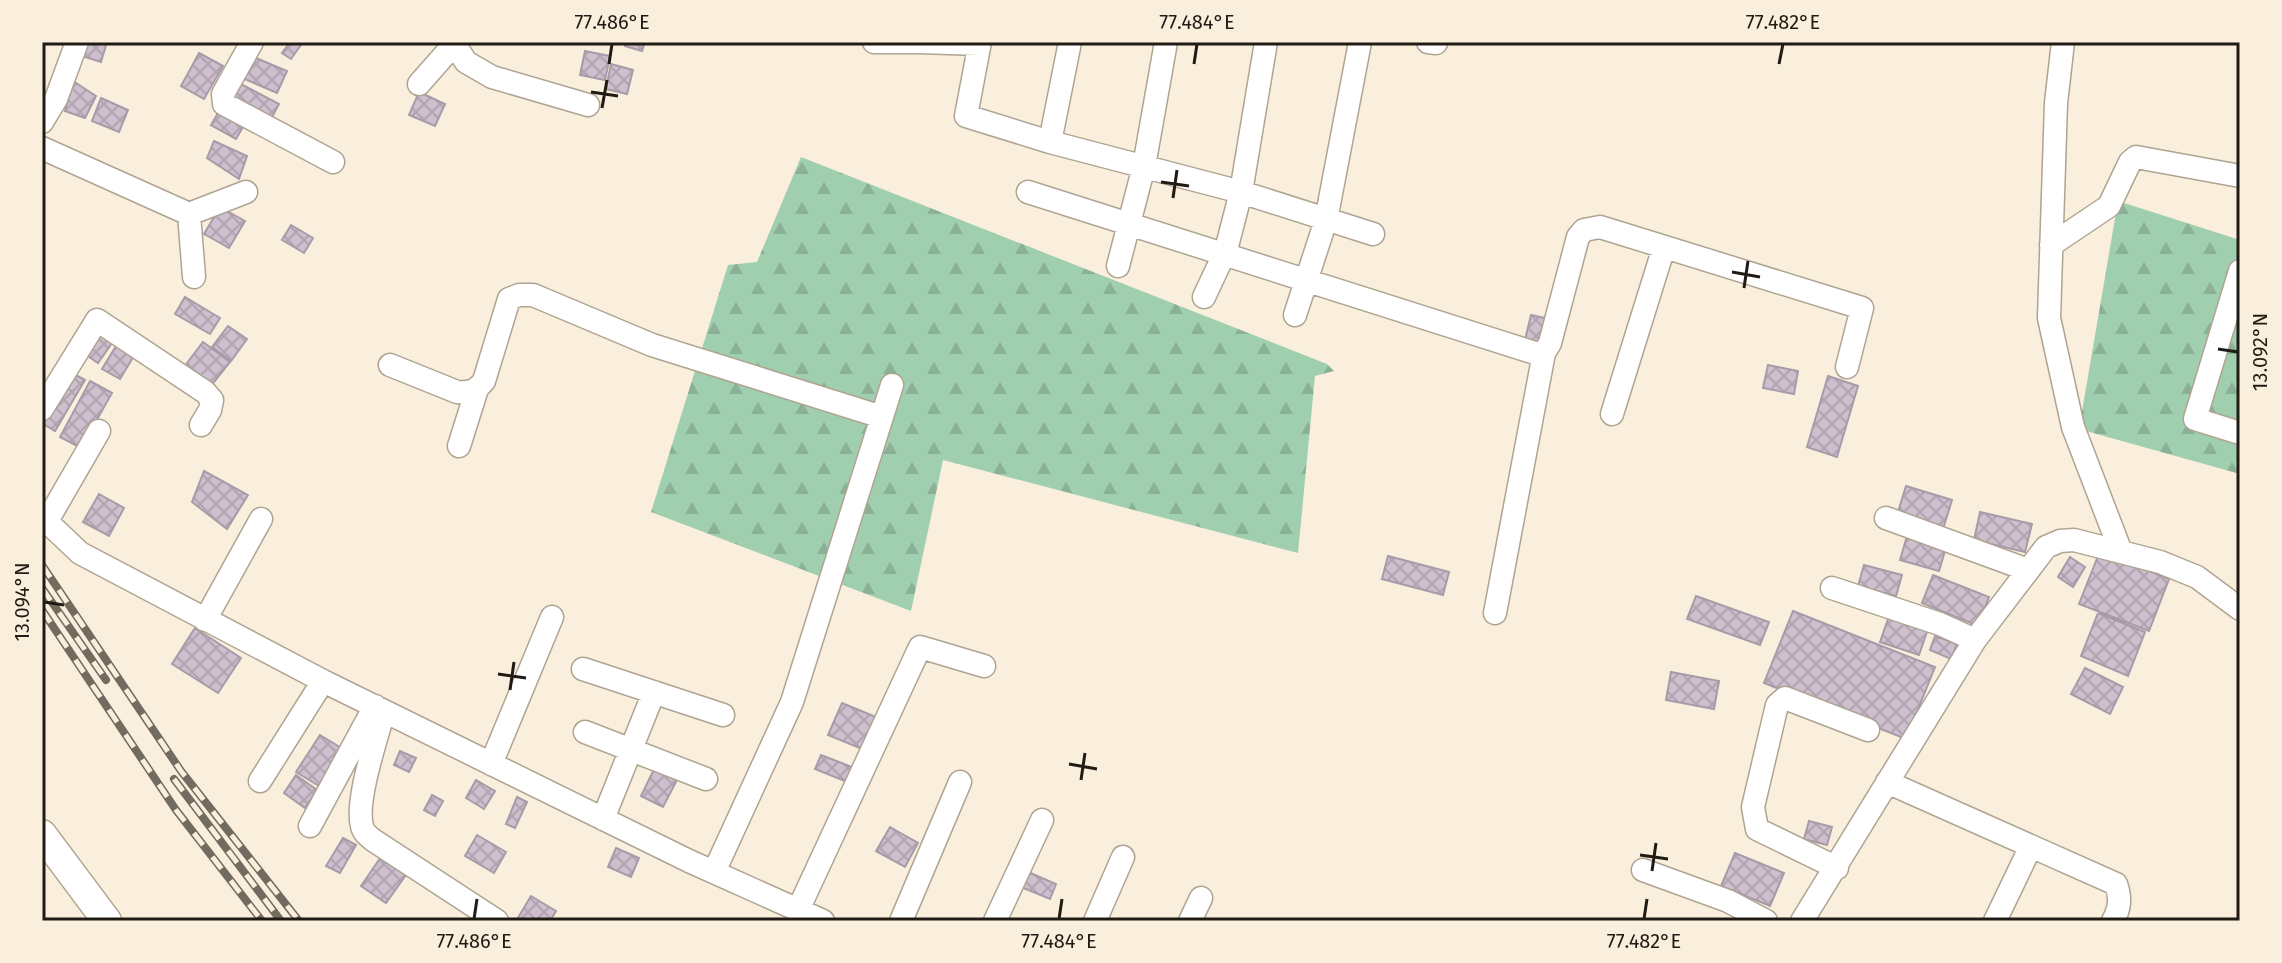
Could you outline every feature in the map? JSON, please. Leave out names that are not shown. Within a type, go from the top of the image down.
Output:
[{"type":"main road","points":[[42,834],[107,921]]},
{"type":"street","points":[[42,122],[56,99],[77,42]]},
{"type":"street","points":[[252,42],[225,90],[224,104],[333,162]]},
{"type":"street","points":[[874,42],[979,43],[966,116],[1050,142],[1241,192],[1373,234]]},
{"type":"street","points":[[1050,142],[1070,42]]},
{"type":"street","points":[[1118,266],[1144,166],[1166,42]]},
{"type":"street","points":[[1204,297],[1224,254],[1241,192],[1266,42]]},
{"type":"street","points":[[1295,315],[1326,220],[1360,42]]},
{"type":"street","points":[[2063,42],[2056,103],[2049,318],[2073,427],[2121,552]]},
{"type":"street","points":[[419,84],[456,43],[466,62],[492,77],[588,105]]},
{"type":"street","points":[[42,148],[189,214],[246,192]]},
{"type":"street","points":[[2051,245],[2109,206],[2130,162],[2136,157],[2240,176]]},
{"type":"street","points":[[1028,192],[1535,353],[1544,353]]},
{"type":"street","points":[[189,214],[194,277]]},
{"type":"street","points":[[1495,613],[1544,353],[1550,343],[1578,237],[1584,230],[1600,227],[1862,308],[1847,367]]},
{"type":"street","points":[[1612,414],[1664,247]]},
{"type":"street","points":[[2240,271],[2195,419],[2240,433]]},
{"type":"street","points":[[459,446],[477,389],[484,381],[509,299],[519,295],[533,295],[652,345],[882,417]]},
{"type":"street","points":[[42,409],[97,320],[205,392],[212,400],[201,425]]},
{"type":"street","points":[[390,365],[457,392],[477,389]]},
{"type":"street","points":[[714,872],[792,702],[892,385]]},
{"type":"street","points":[[99,431],[44,519],[80,553],[323,681],[808,917],[920,647],[984,666]]},
{"type":"street","points":[[1886,518],[2028,570]]},
{"type":"street","points":[[205,620],[261,519]]},
{"type":"street","points":[[1802,921],[1975,640],[2046,547],[2060,541],[2074,540],[2160,562],[2197,577],[2240,609]]},
{"type":"street","points":[[1832,588],[1940,624],[1975,640]]},
{"type":"street","points":[[491,764],[552,617]]},
{"type":"street","points":[[583,669],[723,715]]},
{"type":"street","points":[[260,781],[323,681]]},
{"type":"street","points":[[603,819],[654,692]]},
{"type":"street","points":[[1837,868],[1757,829],[1753,807],[1777,705],[1785,698],[1868,730]]},
{"type":"street","points":[[310,826],[379,709]]},
{"type":"street","points":[[379,709],[364,790],[360,821],[363,831],[497,921]]},
{"type":"street","points":[[585,732],[706,779]]},
{"type":"street","points":[[901,921],[960,782]]},
{"type":"street","points":[[1887,782],[2116,884],[2120,895],[2113,921]]},
{"type":"street","points":[[995,921],[1042,820]]},
{"type":"street","points":[[1995,921],[2031,846]]},
{"type":"street","points":[[1095,921],[1123,857]]},
{"type":"street","points":[[1643,870],[1728,901],[1766,921]]},
{"type":"street","points":[[1190,921],[1201,898]]},
{"type":"green space","points":[[801,157],[1327,364],[1334,371],[1315,376],[1298,553],[943,460],[911,611],[651,512],[728,265],[757,262]]},
{"type":"green space","points":[[2118,201],[2240,240],[2240,474],[2079,429]]},
{"type":"building","points":[[83,42],[107,42],[101,62],[79,55]]},
{"type":"building","points":[[290,42],[303,42],[291,59],[282,53]]},
{"type":"building","points":[[626,42],[645,42],[642,51],[625,46]]},
{"type":"building","points":[[585,51],[610,56],[605,80],[580,75]]},
{"type":"building","points":[[199,53],[223,66],[204,99],[181,86]]},
{"type":"building","points":[[249,55],[287,71],[277,93],[240,77]]},
{"type":"building","points":[[611,64],[633,70],[627,94],[606,89]]},
{"type":"building","points":[[73,81],[96,96],[85,118],[65,111]]},
{"type":"building","points":[[235,81],[279,104],[269,123],[225,100]]},
{"type":"building","points":[[419,92],[445,104],[435,126],[409,115]]},
{"type":"building","points":[[101,98],[128,110],[119,132],[92,121]]},
{"type":"building","points":[[222,106],[247,120],[236,139],[211,125]]},
{"type":"building","points":[[214,141],[247,156],[239,179],[207,158]]},
{"type":"building","points":[[220,207],[245,221],[229,248],[204,234]]},
{"type":"building","points":[[291,225],[313,238],[304,253],[282,240]]},
{"type":"building","points":[[185,297],[220,318],[210,334],[175,314]]},
{"type":"building","points":[[1531,315],[1550,319],[1544,344],[1525,340]]},
{"type":"building","points":[[228,326],[247,339],[231,361],[212,347]]},
{"type":"building","points":[[101,332],[114,340],[98,363],[85,354]]},
{"type":"building","points":[[203,342],[230,362],[210,387],[184,367]]},
{"type":"building","points":[[118,343],[135,354],[120,379],[102,369]]},
{"type":"building","points":[[1768,365],[1798,371],[1794,394],[1763,388]]},
{"type":"building","points":[[72,373],[85,380],[55,431],[42,423]]},
{"type":"building","points":[[1828,376],[1858,386],[1837,457],[1807,447]]},
{"type":"building","points":[[90,381],[112,393],[81,448],[60,437]]},
{"type":"building","points":[[204,471],[248,495],[227,529],[192,502]]},
{"type":"building","points":[[1906,486],[1952,500],[1943,529],[1897,515]]},
{"type":"building","points":[[99,494],[124,508],[109,536],[83,522]]},
{"type":"building","points":[[1980,512],[2032,524],[2025,552],[1974,540]]},
{"type":"building","points":[[1909,529],[1948,541],[1939,571],[1900,560]]},
{"type":"building","points":[[2100,551],[2169,579],[2149,631],[2079,604]]},
{"type":"building","points":[[1388,556],[1449,572],[1443,595],[1382,579]]},
{"type":"building","points":[[2070,557],[2085,567],[2073,587],[2058,577]]},
{"type":"building","points":[[1864,565],[1902,575],[1896,596],[1858,586]]},
{"type":"building","points":[[1933,575],[1989,597],[1978,626],[1922,603]]},
{"type":"building","points":[[1696,596],[1769,622],[1760,645],[1687,619]]},
{"type":"building","points":[[1793,611],[1935,667],[1906,739],[1764,683]]},
{"type":"building","points":[[2098,613],[2145,632],[2128,676],[2081,656]]},
{"type":"building","points":[[1889,616],[1928,629],[1919,655],[1880,642]]},
{"type":"building","points":[[195,628],[241,658],[218,693],[172,664]]},
{"type":"building","points":[[1935,636],[1957,644],[1951,659],[1930,650]]},
{"type":"building","points":[[2085,668],[2123,687],[2110,714],[2071,694]]},
{"type":"building","points":[[1671,672],[1719,681],[1714,709],[1666,700]]},
{"type":"building","points":[[842,703],[876,717],[862,749],[828,735]]},
{"type":"building","points":[[320,735],[343,749],[319,786],[296,772]]},
{"type":"building","points":[[400,751],[416,758],[409,772],[394,765]]},
{"type":"building","points":[[821,755],[852,767],[847,782],[815,769]]},
{"type":"building","points":[[656,765],[679,776],[663,807],[641,796]]},
{"type":"building","points":[[296,775],[317,790],[305,808],[284,793]]},
{"type":"building","points":[[476,780],[495,791],[484,809],[466,798]]},
{"type":"building","points":[[432,795],[443,801],[435,816],[424,810]]},
{"type":"building","points":[[517,797],[527,802],[515,828],[506,824]]},
{"type":"building","points":[[1809,821],[1832,827],[1827,845],[1804,839]]},
{"type":"building","points":[[890,827],[918,843],[905,867],[876,851]]},
{"type":"building","points":[[477,835],[506,852],[494,873],[465,856]]},
{"type":"building","points":[[343,838],[356,845],[340,873],[326,866]]},
{"type":"building","points":[[616,848],[639,858],[631,877],[608,867]]},
{"type":"building","points":[[1735,853],[1784,873],[1770,906],[1721,886]]},
{"type":"building","points":[[383,854],[408,872],[386,903],[361,886]]},
{"type":"building","points":[[1028,872],[1056,884],[1050,899],[1021,887]]},
{"type":"building","points":[[531,896],[556,911],[550,921],[516,921]]},
{"type":"railway","points":[[42,565],[181,771],[299,921]]},
{"type":"railway","points":[[42,588],[106,680]]},
{"type":"railway","points":[[42,610],[176,810],[262,921]]},
{"type":"railway","points":[[174,779],[281,921]]}]
